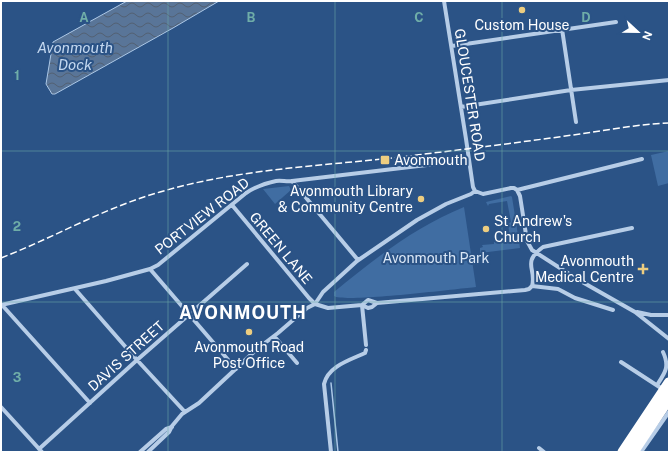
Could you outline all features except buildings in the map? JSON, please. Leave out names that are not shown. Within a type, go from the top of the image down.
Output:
[{"type":"highway","points":[[623,452],[665,389]]},
{"type":"highway","points":[[633,452],[665,389]]},
{"type":"street","name":"GLOUCESTER ROAD","points":[[444,1],[475,192]]},
{"type":"street","points":[[452,46],[616,22]]},
{"type":"street","points":[[562,29],[576,122]]},
{"type":"street","points":[[461,107],[571,90],[669,80]]},
{"type":"street","points":[[148,452],[169,432],[179,416],[199,403],[257,349],[306,308],[316,304],[323,292],[358,260],[365,257],[388,239],[417,220],[446,204],[475,192],[483,194],[511,188],[517,190],[642,159]]},
{"type":"street","name":"PORTVIEW ROAD","points":[[2,305],[150,269],[158,265],[246,193],[258,186],[277,181],[292,181],[469,160]]},
{"type":"street","points":[[292,181],[358,260]]},
{"type":"street","points":[[517,190],[520,196],[527,241],[530,247],[577,279],[635,312],[669,339]]},
{"type":"street","name":"GREEN LANE","points":[[232,205],[309,298],[316,304]]},
{"type":"street","points":[[532,286],[533,281],[531,264],[536,252],[543,247],[632,228]]},
{"type":"street","name":"DAVIS STREET","points":[[41,450],[137,360],[246,264]]},
{"type":"street","points":[[150,269],[236,369]]},
{"type":"street","points":[[362,305],[368,300],[378,303],[525,290],[532,286],[558,289],[575,298],[612,310]]},
{"type":"street","points":[[75,288],[137,360],[185,412]]},
{"type":"street","points":[[316,304],[328,308],[362,305],[368,308],[378,303]]},
{"type":"street","points":[[2,305],[90,403]]},
{"type":"street","points":[[362,305],[366,345]]},
{"type":"street","points":[[635,312],[669,316]]},
{"type":"street","points":[[274,336],[297,363]]},
{"type":"street","points":[[331,452],[324,384],[325,378],[329,372],[365,353],[366,350]]},
{"type":"street","points":[[663,352],[667,368],[664,375],[665,389]]},
{"type":"street","points":[[621,362],[665,389]]},
{"type":"street","points":[[1,407],[41,450]]},
{"type":"street","points":[[641,452],[669,412]]},
{"type":"street","points":[[140,452],[166,429],[172,426]]},
{"type":"street","points":[[539,448],[544,452]]},
{"type":"green space","points":[[669,151],[669,183],[658,186],[651,155]]},
{"type":"green space","points":[[289,186],[291,190],[275,204],[263,189]]},
{"type":"green space","points":[[512,197],[520,248],[480,253],[480,248],[483,247],[482,245],[494,244],[494,242],[510,238],[508,224],[511,222],[507,201],[489,204],[488,206],[486,202]]},
{"type":"green space","name":"Avonmouth Park","points":[[464,207],[476,287],[378,297],[342,298],[334,296],[334,292],[364,268],[412,234]]},
{"type":"water","name":"Avonmouth Dock","points":[[127,1],[219,1],[55,94],[52,94],[46,84],[53,42]]},
{"type":"waterway","points":[[331,383],[338,452]]},
{"type":"railway","points":[[1,258],[119,206],[160,192],[191,184],[252,173],[409,156],[635,126],[669,123]]},
{"type":"place","name":"Custom House","points":[[522,10]]},
{"type":"place","name":"Avonmouth","points":[[385,160]]},
{"type":"place","name":"Avonmouth Library & Community Centre","points":[[421,199]]},
{"type":"place","name":"St Andrew's Church","points":[[486,229]]},
{"type":"place","name":"Avonmouth Medical Centre","points":[[643,269]]},
{"type":"place","name":"Avonmouth Road Post Office","points":[[249,332]]},
{"type":"district","name":"AVONMOUTH","points":[[243,313]]}]
